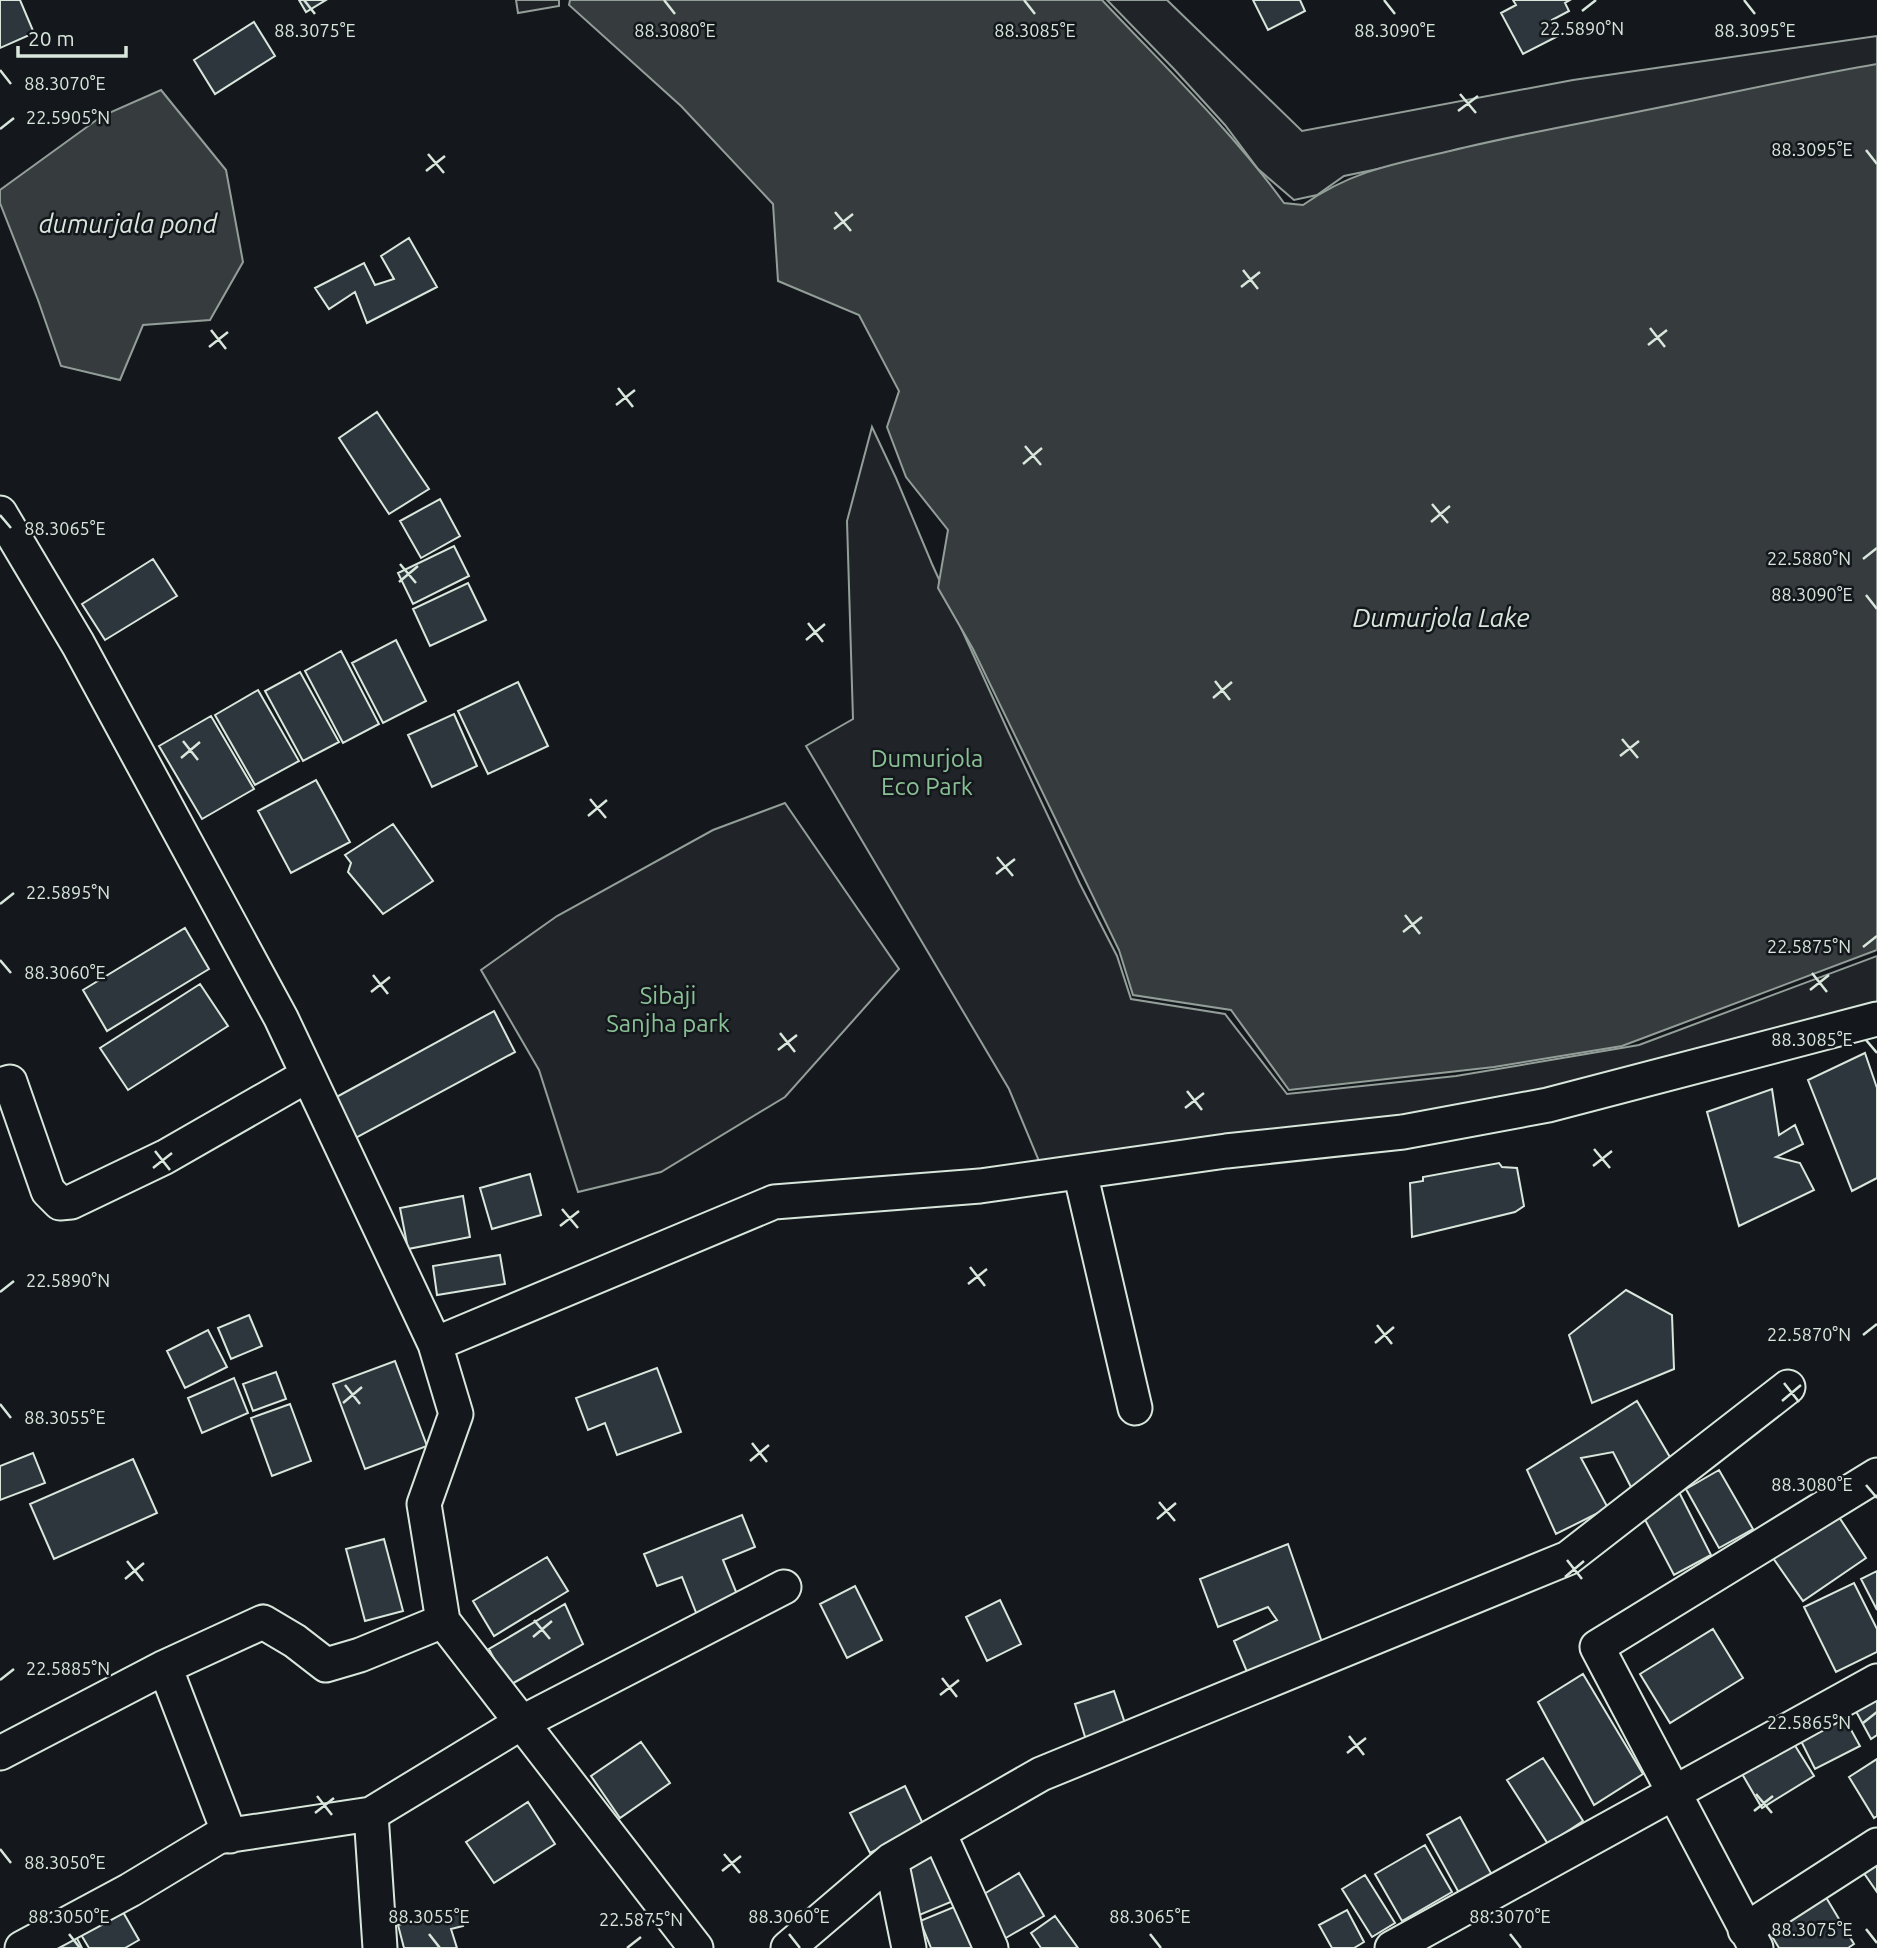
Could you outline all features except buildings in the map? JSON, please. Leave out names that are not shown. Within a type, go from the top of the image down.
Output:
[{"type":"street","points":[[0,513],[79,644],[281,1018],[435,1344],[456,1415],[424,1504],[443,1621],[695,1948]]},
{"type":"street","points":[[435,1344],[774,1202],[980,1186],[1216,1153],[1403,1132],[1548,1105],[1877,1019]]},
{"type":"street","points":[[0,1085],[10,1082],[48,1191],[60,1203],[71,1202],[165,1157],[308,1075]]},
{"type":"street","points":[[1080,1172],[1135,1408]]},
{"type":"street","points":[[788,1948],[891,1860],[1041,1774],[1568,1558],[1788,1387]]},
{"type":"street","points":[[1877,1475],[1597,1647],[1751,1939],[1877,1844]]},
{"type":"street","points":[[22,1948],[130,1890],[218,1837],[371,1814],[521,1723],[784,1587]]},
{"type":"street","points":[[0,1753],[165,1667],[263,1622],[295,1641],[326,1665],[360,1655],[443,1621]]},
{"type":"street","points":[[165,1667],[230,1836]]},
{"type":"street","points":[[1392,1948],[1877,1681]]},
{"type":"street","points":[[371,1814],[380,1948]]},
{"type":"street","points":[[939,1833],[991,1948]]},
{"type":"street","points":[[891,1860],[909,1948]]},
{"type":"green space","points":[[516,0],[559,0],[559,6],[518,13]]},
{"type":"green space","points":[[1107,0],[1167,0],[1302,131],[1573,80],[1877,36],[1877,66],[1344,176],[1317,195],[1294,200],[1258,169],[1225,125]]},
{"type":"green space","name":"Dumurjola Eco Park","points":[[872,427],[1008,731],[1117,956],[1131,999],[1225,1014],[1287,1094],[1456,1076],[1639,1045],[1877,956],[1877,1003],[1563,1093],[1046,1178],[1009,1089],[806,746],[853,719],[847,521]]},
{"type":"green space","name":"Sibaji Sanjha park","points":[[785,803],[899,969],[785,1097],[661,1172],[578,1192],[539,1070],[481,970],[557,916],[713,830]]},
{"type":"water","name":"Dumurjola Lake","points":[[570,0],[1102,0],[1219,124],[1284,203],[1303,205],[1356,176],[1410,160],[1877,64],[1877,950],[1622,1046],[1494,1067],[1289,1090],[1231,1010],[1133,995],[1119,950],[973,649],[938,588],[948,530],[906,477],[887,427],[899,391],[859,315],[778,281],[773,204],[681,106],[569,5]]},
{"type":"water","name":"dumurjala pond","points":[[161,90],[226,170],[243,262],[210,320],[143,325],[120,380],[61,366],[0,203],[0,190],[102,116]]}]
